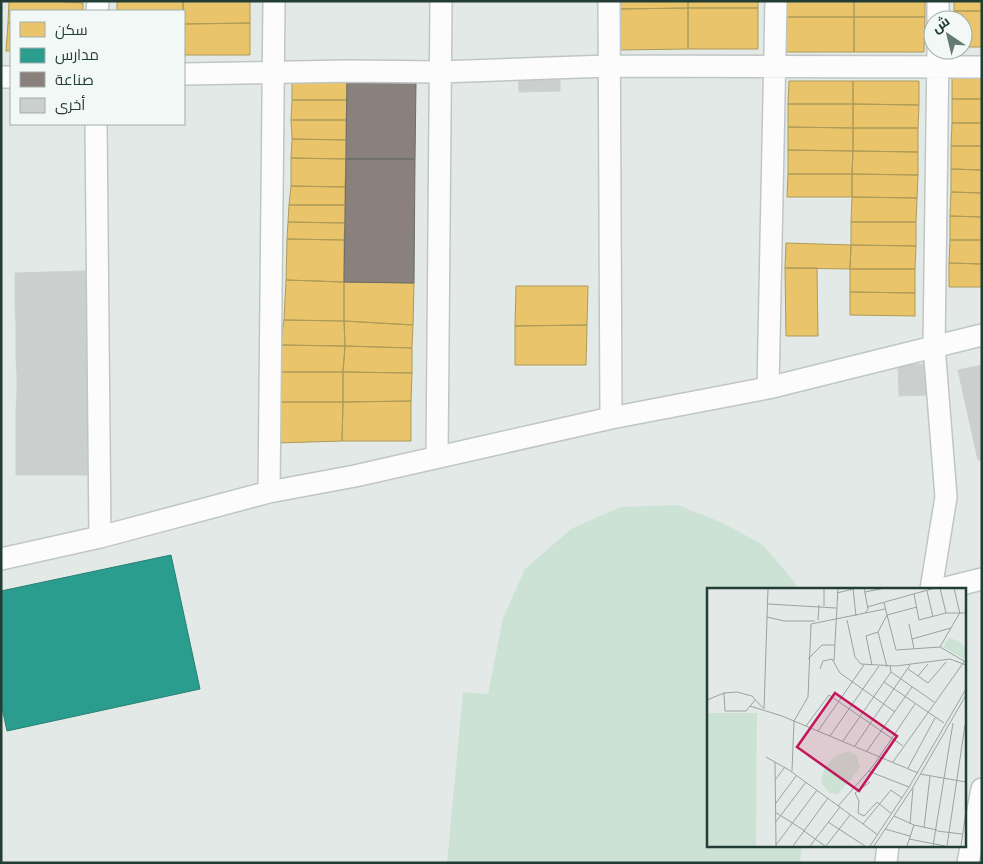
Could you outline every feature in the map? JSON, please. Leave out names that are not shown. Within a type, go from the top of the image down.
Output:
[{"type":"street","points":[[269,492],[274,1]]},
{"type":"street","points":[[437,457],[441,1]]},
{"type":"street","points":[[608,1],[611,418]]},
{"type":"street","points":[[768,388],[776,1]]},
{"type":"street","points":[[185,74],[348,70],[440,72],[608,66],[775,66],[923,60]]},
{"type":"street","points":[[931,588],[946,497],[934,346],[938,60]]},
{"type":"street","points":[[944,60],[982,66]]},
{"type":"street","points":[[96,125],[100,537]]},
{"type":"street","points":[[1,558],[100,537],[269,492],[355,476],[611,418],[768,388],[982,335]]},
{"type":"street","points":[[946,588],[982,579]]},
{"type":"street","points":[[968,863],[982,789]]},
{"type":"street","points":[[886,863],[888,846]]},
{"type":"green space","points":[[678,505],[723,523],[763,545],[793,580],[797,588],[707,588],[707,846],[802,846],[800,863],[447,863],[463,692],[488,694],[503,618],[525,569],[571,529],[620,507]]},
{"type":"building: سكن","points":[[9,1],[83,3],[83,10],[10,10],[10,23],[8,23]]},
{"type":"building: سكن","points":[[117,1],[183,1],[183,10],[117,10]]},
{"type":"building: سكن","points":[[183,1],[250,1],[250,23],[185,24],[185,10],[183,10]]},
{"type":"building: سكن","points":[[619,1],[688,1],[688,8],[619,9]]},
{"type":"building: سكن","points":[[688,1],[758,1],[758,8],[688,8]]},
{"type":"building: سكن","points":[[784,1],[854,1],[854,17],[784,17]]},
{"type":"building: سكن","points":[[854,1],[925,1],[923,17],[854,17]]},
{"type":"building: سكن","points":[[954,1],[982,1],[982,11],[954,10]]},
{"type":"building: سكن","points":[[688,8],[688,49],[620,50],[619,9]]},
{"type":"building: سكن","points":[[688,8],[758,8],[758,49],[688,49]]},
{"type":"building: سكن","points":[[973,11],[982,11],[982,47],[973,47]]},
{"type":"building: سكن","points":[[784,17],[854,17],[854,52],[784,52]]},
{"type":"building: سكن","points":[[854,17],[923,17],[923,52],[854,52]]},
{"type":"building: سكن","points":[[8,23],[10,23],[10,51],[6,51]]},
{"type":"building: سكن","points":[[250,23],[250,55],[185,55],[185,24]]},
{"type":"building: سكن","points":[[952,76],[982,76],[982,99],[952,99]]},
{"type":"building: سكن","points":[[292,80],[347,81],[347,100],[292,100]]},
{"type":"building: سكن","points":[[789,81],[853,81],[853,104],[788,104]]},
{"type":"building: سكن","points":[[853,81],[919,81],[919,105],[853,104]]},
{"type":"building: سكن","points":[[952,99],[982,99],[982,123],[952,123]]},
{"type":"building: سكن","points":[[292,100],[347,100],[346,120],[291,120]]},
{"type":"building: سكن","points":[[788,104],[853,104],[853,128],[788,127]]},
{"type":"building: سكن","points":[[853,104],[919,105],[918,128],[853,128]]},
{"type":"building: سكن","points":[[291,120],[346,120],[346,140],[292,139]]},
{"type":"building: سكن","points":[[952,123],[982,123],[982,146],[951,146]]},
{"type":"building: سكن","points":[[788,127],[853,128],[853,151],[788,150]]},
{"type":"building: سكن","points":[[853,128],[918,128],[918,152],[853,151]]},
{"type":"building: سكن","points":[[292,139],[346,140],[346,159],[291,158]]},
{"type":"building: سكن","points":[[951,146],[982,146],[982,170],[951,169]]},
{"type":"building: سكن","points":[[788,150],[853,151],[852,174],[788,174]]},
{"type":"building: سكن","points":[[853,151],[918,152],[918,175],[852,174]]},
{"type":"building: سكن","points":[[291,158],[346,159],[345,187],[291,186]]},
{"type":"building: سكن","points":[[951,169],[982,170],[982,193],[951,192]]},
{"type":"building: سكن","points":[[788,174],[852,174],[852,197],[787,197]]},
{"type":"building: سكن","points":[[852,174],[918,175],[917,198],[852,197]]},
{"type":"building: سكن","points":[[291,186],[345,187],[345,205],[289,205]]},
{"type":"building: سكن","points":[[951,192],[982,193],[982,217],[950,216]]},
{"type":"building: سكن","points":[[852,197],[917,198],[916,222],[851,222]]},
{"type":"building: سكن","points":[[289,205],[345,205],[345,223],[288,222]]},
{"type":"building: سكن","points":[[950,216],[982,217],[982,240],[950,240]]},
{"type":"building: سكن","points":[[288,222],[345,223],[344,240],[287,239]]},
{"type":"building: سكن","points":[[851,222],[916,222],[916,246],[851,245]]},
{"type":"building: سكن","points":[[287,239],[344,240],[344,282],[286,280]]},
{"type":"building: سكن","points":[[950,240],[982,240],[982,264],[949,263]]},
{"type":"building: سكن","points":[[786,243],[851,245],[850,269],[785,268]]},
{"type":"building: سكن","points":[[851,245],[916,246],[915,269],[850,269]]},
{"type":"building: سكن","points":[[949,263],[982,264],[982,287],[949,287]]},
{"type":"building: سكن","points":[[785,268],[817,268],[818,336],[786,336]]},
{"type":"building: سكن","points":[[850,269],[915,269],[915,293],[850,292]]},
{"type":"building: سكن","points":[[286,280],[344,282],[344,321],[284,320]]},
{"type":"building: سكن","points":[[344,282],[414,283],[413,325],[344,321]]},
{"type":"building: سكن","points":[[516,286],[588,286],[587,325],[515,326]]},
{"type":"building: سكن","points":[[850,292],[915,293],[915,316],[850,315]]},
{"type":"building: سكن","points":[[284,320],[344,321],[345,346],[280,345]]},
{"type":"building: سكن","points":[[344,321],[413,325],[412,348],[345,346]]},
{"type":"building: سكن","points":[[587,325],[586,365],[515,365],[515,326]]},
{"type":"building: سكن","points":[[280,345],[345,346],[343,372],[277,372]]},
{"type":"building: سكن","points":[[345,346],[412,348],[412,373],[343,372]]},
{"type":"building: سكن","points":[[277,372],[343,372],[343,402],[277,402]]},
{"type":"building: سكن","points":[[343,372],[412,373],[411,401],[343,402]]},
{"type":"building: سكن","points":[[411,401],[411,441],[342,441],[343,402]]},
{"type":"building: سكن","points":[[277,402],[343,402],[342,441],[277,443]]},
{"type":"building: مدارس","points":[[171,555],[200,689],[7,731],[1,703],[1,591]]},
{"type":"building: صناعة","points":[[347,81],[416,81],[415,159],[346,159]]},
{"type":"building: صناعة","points":[[346,159],[415,159],[414,283],[344,282]]},
{"type":"building: أخرى","points":[[560,71],[560,91],[519,92],[518,72]]},
{"type":"building: أخرى","points":[[85,271],[86,288],[15,290],[15,273]]},
{"type":"building: أخرى","points":[[86,288],[86,305],[15,307],[15,290]]},
{"type":"building: أخرى","points":[[86,305],[86,323],[16,324],[15,307]]},
{"type":"building: أخرى","points":[[86,323],[87,340],[16,341],[16,324]]},
{"type":"building: أخرى","points":[[87,340],[87,357],[16,358],[16,341]]},
{"type":"building: أخرى","points":[[87,357],[87,374],[17,375],[16,358]]},
{"type":"building: أخرى","points":[[926,364],[927,395],[899,396],[898,365]]},
{"type":"building: أخرى","points":[[982,365],[982,460],[978,460],[958,370]]},
{"type":"building: أخرى","points":[[87,374],[88,391],[17,393],[17,375]]},
{"type":"building: أخرى","points":[[88,391],[88,409],[16,409],[17,393]]},
{"type":"building: أخرى","points":[[16,409],[88,409],[88,428],[16,428]]},
{"type":"building: أخرى","points":[[16,428],[88,428],[88,452],[16,452]]},
{"type":"building: أخرى","points":[[16,452],[88,452],[87,475],[16,475]]}]
